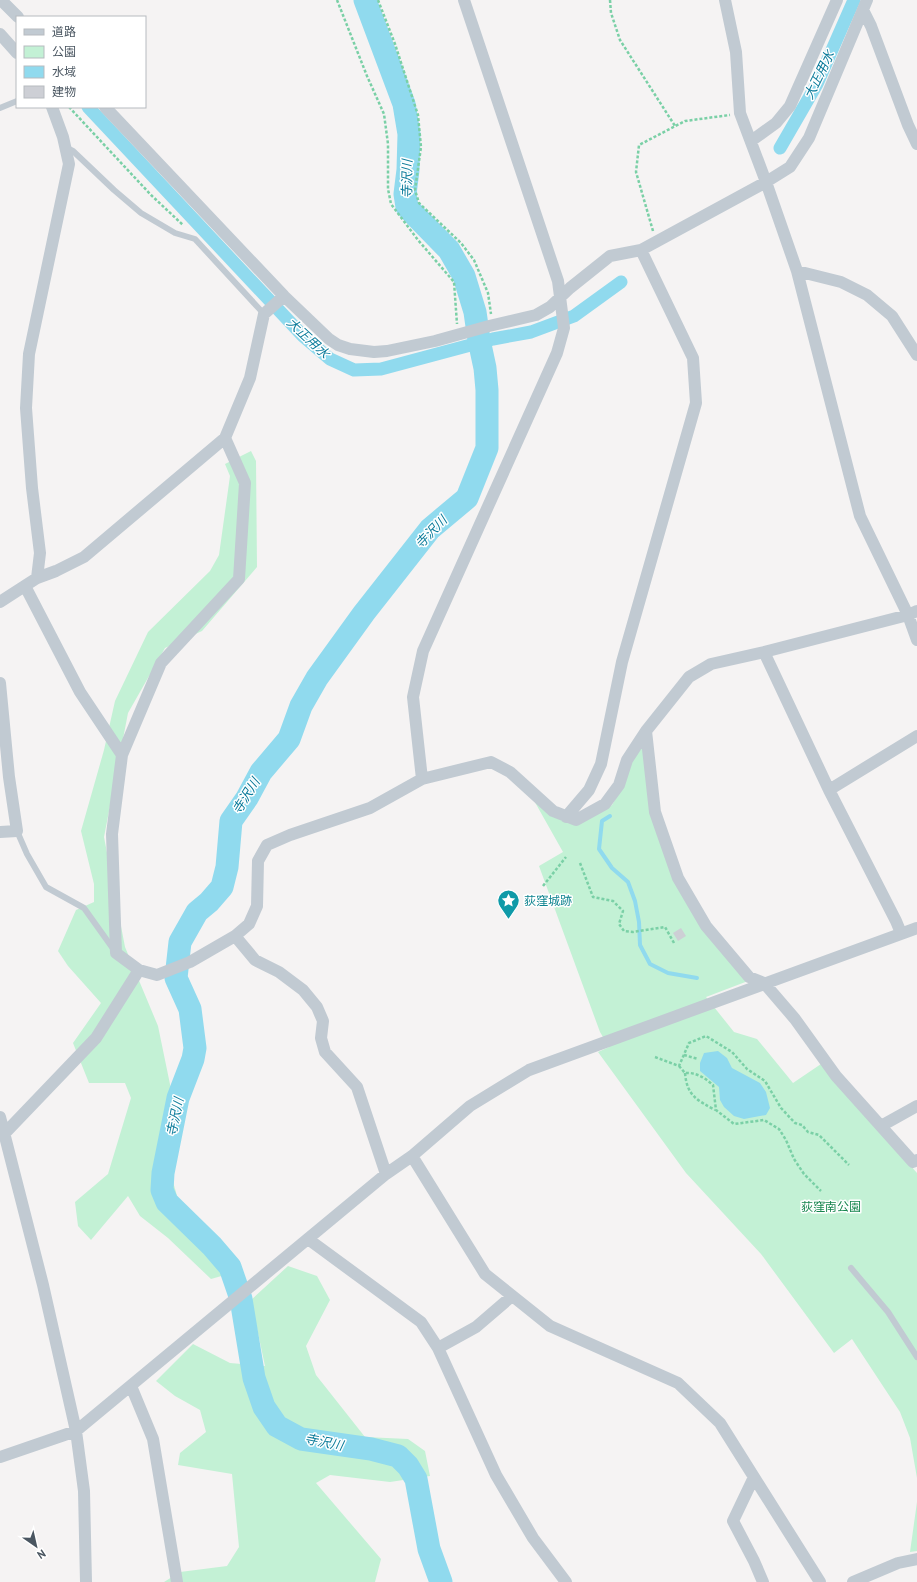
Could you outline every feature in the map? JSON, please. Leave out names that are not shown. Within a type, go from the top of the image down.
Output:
[{"type":"street","points":[[2,0],[17,16]]},
{"type":"street","points":[[422,779],[413,697],[423,651],[556,353],[564,328],[558,281],[464,0]]},
{"type":"street","points":[[725,0],[736,52],[740,113],[797,271],[860,516],[913,613],[917,640]]},
{"type":"street","points":[[751,141],[776,123],[790,106],[837,0]]},
{"type":"street","points":[[865,5],[871,26],[908,125],[917,144]]},
{"type":"street","points":[[106,108],[281,298],[329,340],[350,349],[374,352],[387,351],[435,341],[491,325],[536,315],[560,303],[570,288],[610,256],[641,250],[766,182],[790,167],[809,138],[865,5]]},
{"type":"street","points":[[0,34],[16,52]]},
{"type":"street","points":[[37,578],[40,553],[36,509],[32,488],[26,408],[29,354],[69,164],[63,137],[52,108]]},
{"type":"street","points":[[566,817],[589,790],[601,764],[622,662],[696,403],[693,358],[641,250]]},
{"type":"street","points":[[797,271],[841,282],[866,296],[892,316],[917,355]]},
{"type":"street","points":[[0,602],[37,578],[56,571],[84,557],[225,438],[250,378],[266,313],[281,298]]},
{"type":"street","points":[[225,438],[246,483],[239,580],[161,663],[122,755],[112,834],[116,953],[139,970],[157,975],[190,962],[235,936],[249,924],[257,906],[258,861],[267,845],[290,835],[370,808],[422,779],[491,762],[510,772],[553,811],[576,820],[605,804],[619,785],[627,760],[646,731],[689,677],[711,664],[764,652],[913,613]]},
{"type":"street","points":[[24,586],[80,692],[122,755]]},
{"type":"street","points":[[764,652],[829,790],[901,933]]},
{"type":"street","points":[[0,682],[9,777],[17,831],[0,832]]},
{"type":"street","points":[[646,731],[655,812],[678,878],[706,926],[748,977],[764,983],[795,1019],[836,1076],[912,1162],[917,1160]]},
{"type":"street","points":[[829,790],[917,736]]},
{"type":"street","points":[[0,1457],[76,1431],[386,1174],[412,1156],[470,1106],[529,1070],[917,928]]},
{"type":"street","points":[[235,936],[255,960],[279,972],[303,990],[317,1007],[323,1021],[321,1038],[325,1052],[357,1087],[386,1174]]},
{"type":"street","points":[[4,1134],[96,1038],[139,970]]},
{"type":"street","points":[[881,1126],[917,1106]]},
{"type":"street","points":[[0,1119],[43,1285],[76,1431],[84,1491],[86,1582]]},
{"type":"street","points":[[412,1156],[485,1274],[550,1326],[678,1383],[720,1423],[820,1582]]},
{"type":"street","points":[[308,1239],[421,1322],[438,1348],[496,1475],[533,1538],[566,1582]]},
{"type":"street","points":[[438,1348],[476,1327],[512,1296]]},
{"type":"street","points":[[131,1386],[153,1439],[177,1582]]},
{"type":"street","points":[[754,1477],[732,1521],[754,1561],[763,1582]]},
{"type":"street","points":[[853,1582],[898,1563],[917,1558]]},
{"type":"lane","points":[[0,108],[16,101]]},
{"type":"lane","points":[[64,146],[73,150],[114,190],[141,213],[175,233],[195,239],[266,313]]},
{"type":"lane","points":[[17,831],[27,854],[46,888],[84,908],[116,953]]},
{"type":"lane","points":[[851,1268],[888,1312],[917,1357]]},
{"type":"path","points":[[337,0],[384,114],[388,144],[388,189],[391,204],[418,240],[454,282],[461,333]]},
{"type":"path","points":[[378,0],[395,44],[418,115],[421,147],[415,190],[419,203],[461,243],[474,260],[488,293],[491,325]]},
{"type":"path","points":[[610,0],[611,13],[620,40],[675,126]]},
{"type":"path","points":[[69,108],[151,196],[179,221],[195,239]]},
{"type":"path","points":[[656,242],[636,172],[639,145],[685,121],[740,113]]},
{"type":"path","points":[[544,886],[566,856]]},
{"type":"path","points":[[580,863],[593,896],[613,901],[623,911],[619,924],[624,931],[633,932],[664,927],[674,943]]},
{"type":"path","points":[[679,1066],[689,1043],[706,1036],[732,1052],[747,1069],[765,1081],[781,1108],[795,1123],[802,1125],[808,1132],[819,1135],[849,1165]]},
{"type":"path","points":[[684,1055],[698,1059]]},
{"type":"path","points":[[654,1056],[679,1066],[685,1074],[686,1084],[694,1098],[716,1110],[734,1124],[764,1120],[779,1129],[786,1140],[794,1159],[804,1174],[821,1191]]},
{"type":"path","points":[[685,1074],[692,1073],[706,1079],[713,1085],[716,1110]]},
{"type":"green space","points":[[251,451],[256,461],[257,567],[202,631],[165,648],[128,713],[104,837],[125,947],[158,1026],[172,1094],[169,1168],[180,1206],[212,1239],[225,1275],[211,1279],[168,1238],[140,1216],[128,1196],[91,1240],[78,1226],[75,1202],[108,1174],[131,1098],[125,1083],[89,1083],[73,1043],[101,1003],[68,966],[58,951],[76,910],[94,902],[94,884],[81,831],[104,750],[115,701],[148,632],[210,571],[219,555],[230,476],[225,464]]},
{"type":"green space","name":"荻窪南公園","points":[[642,748],[645,749],[675,883],[748,981],[706,997],[734,1032],[757,1039],[793,1083],[821,1064],[917,1173],[917,1478],[910,1438],[900,1412],[852,1339],[834,1353],[761,1254],[686,1173],[598,1052],[609,1047],[600,1032],[539,866],[563,852],[532,797],[576,825],[612,805],[625,782],[630,762]]},
{"type":"green space","points":[[288,1266],[317,1276],[330,1300],[306,1346],[316,1375],[365,1437],[408,1439],[425,1451],[430,1476],[390,1482],[330,1475],[316,1483],[381,1559],[375,1582],[164,1582],[180,1572],[227,1566],[239,1547],[232,1474],[178,1465],[180,1453],[206,1432],[200,1410],[175,1396],[156,1381],[193,1344],[230,1363],[265,1366],[251,1300]]},
{"type":"green space","points":[[917,1502],[917,1551],[910,1552]]},
{"type":"water","points":[[718,1051],[727,1058],[732,1068],[760,1083],[766,1092],[770,1108],[766,1115],[744,1119],[734,1116],[724,1107],[720,1100],[719,1087],[700,1071],[700,1063],[704,1053]]},
{"type":"building","points":[[681,928],[686,936],[678,941],[673,933]]},
{"type":"waterway","name":"寺沢川","points":[[365,0],[404,104],[409,134],[408,170],[405,194],[407,207],[449,250],[464,276],[475,312],[485,368],[487,390],[487,448],[467,498],[430,529],[364,613],[317,678],[301,706],[289,739],[261,772],[247,798],[231,821],[227,867],[222,887],[209,902],[197,912],[180,942],[176,978],[190,1009],[195,1048],[193,1059],[178,1098],[163,1173],[162,1190],[167,1202],[212,1246],[230,1267],[241,1299],[254,1378],[264,1407],[277,1426],[301,1439],[371,1449],[398,1456],[408,1466],[416,1479],[429,1549],[441,1582]]},
{"type":"waterway","name":"大正用水","points":[[780,148],[817,84],[854,0]]},
{"type":"waterway","name":"大正用水","points":[[89,108],[303,336],[330,359],[354,370],[381,369],[493,339],[531,332],[574,316],[621,282]]},
{"type":"waterway","points":[[610,816],[602,821],[599,849],[612,868],[628,882],[635,901],[639,922],[640,945],[650,964],[668,973],[697,978]]},
{"type":"place","name":"荻窪城跡","points":[[509,920]]}]
